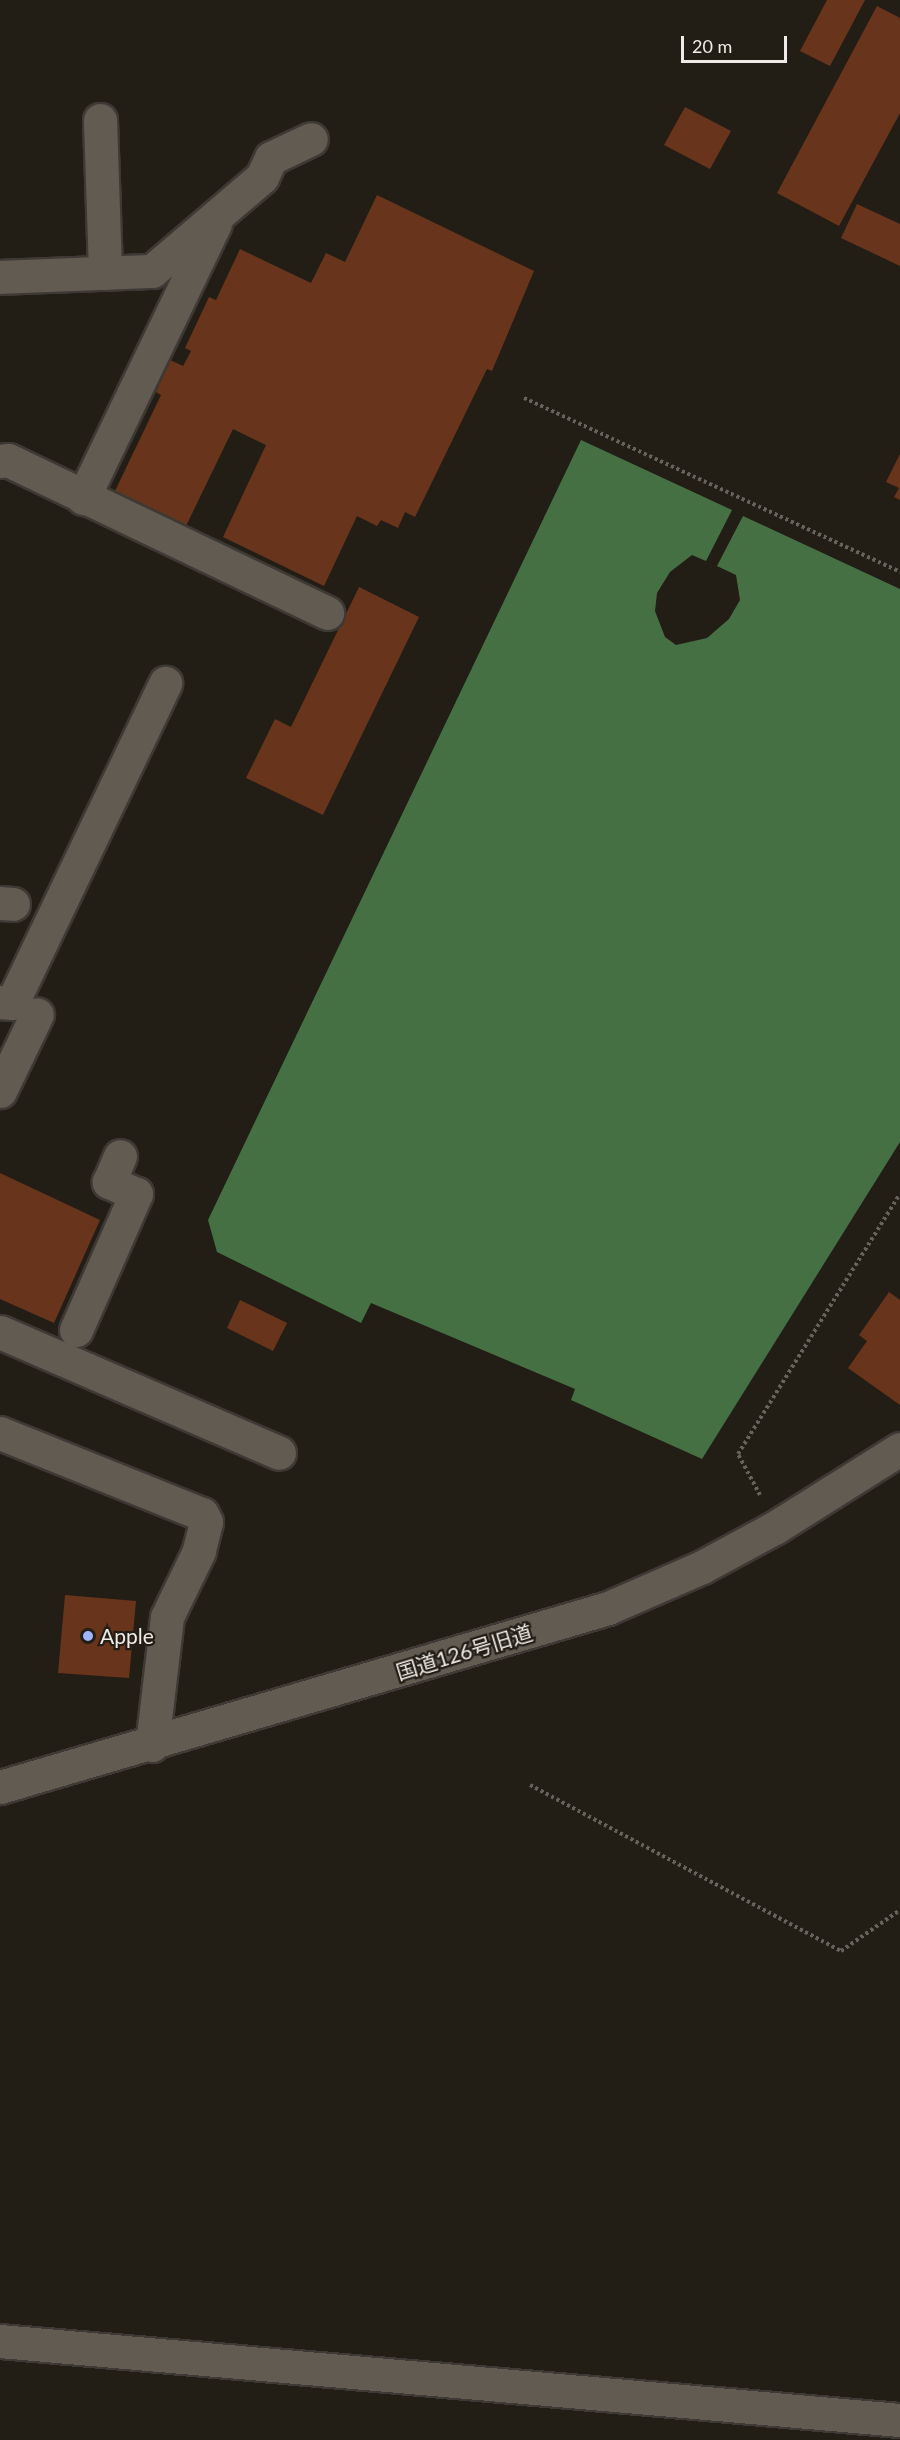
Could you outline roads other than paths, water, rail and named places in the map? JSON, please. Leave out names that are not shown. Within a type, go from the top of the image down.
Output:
[{"type":"street","points":[[100,120],[105,273]]},
{"type":"street","points":[[0,277],[152,271],[262,177],[271,158],[312,139]]},
{"type":"street","points":[[83,498],[222,212]]},
{"type":"street","points":[[0,460],[8,460],[83,498],[327,613]]},
{"type":"street","points":[[0,1091],[16,1006],[165,682]]},
{"type":"street","points":[[76,1330],[136,1194],[109,1182],[120,1156]]},
{"type":"street","points":[[0,1332],[279,1453]]},
{"type":"street","points":[[0,1433],[202,1514],[206,1522],[199,1551],[166,1617],[152,1745]]},
{"type":"street","name":"国道126号旧道","points":[[0,1787],[152,1745],[608,1608],[702,1567],[776,1527],[900,1449]]},
{"type":"street","points":[[0,2341],[900,2420]]},
{"type":"place","name":"Apple","points":[[88,1636]]}]
